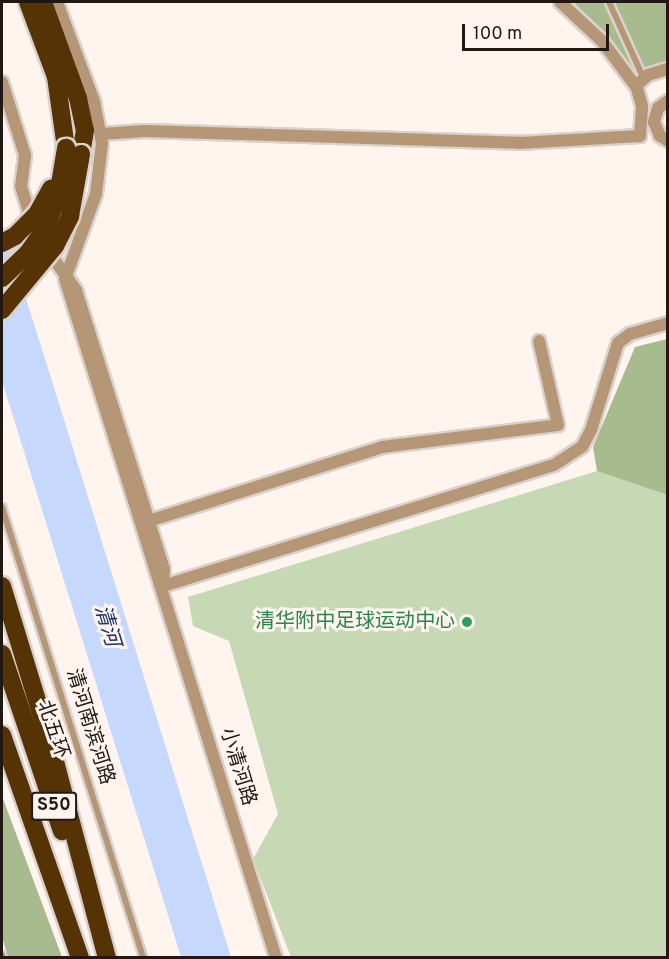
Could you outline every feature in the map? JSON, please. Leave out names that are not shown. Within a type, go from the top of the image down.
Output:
[{"type":"highway","points":[[2,278],[28,253],[45,229],[58,196],[66,148],[56,77],[28,2]]},
{"type":"highway","points":[[2,310],[55,246],[70,216],[85,130],[78,98],[43,2]]},
{"type":"highway","points":[[2,243],[15,236],[37,214],[50,192],[66,148]]},
{"type":"highway","points":[[2,586],[52,750],[106,957]]},
{"type":"highway","points":[[2,648],[11,682]]},
{"type":"highway","name":"北五环","points":[[2,654],[106,957]]},
{"type":"highway","name":"S50","points":[[2,735],[79,957]]},
{"type":"highway","points":[[2,768],[79,957]]},
{"type":"street","points":[[57,2],[94,100],[101,134],[96,194],[65,279]]},
{"type":"street","points":[[560,2],[602,41],[640,82],[642,106],[640,136]]},
{"type":"street","points":[[640,82],[668,69]]},
{"type":"street","name":"小清河路","points":[[2,82],[25,155],[21,186],[27,216],[65,279],[76,290],[164,569],[163,586]]},
{"type":"street","points":[[668,101],[655,115],[656,130],[668,141]]},
{"type":"street","points":[[101,134],[145,130],[519,143],[640,136],[656,130]]},
{"type":"street","name":"小清河路","points":[[65,279],[154,572],[163,586],[276,957]]},
{"type":"street","points":[[163,586],[554,465],[582,447],[591,430],[618,343],[630,334],[668,323]]},
{"type":"street","points":[[148,520],[382,447],[558,425],[539,341]]},
{"type":"lane","points":[[609,2],[640,82]]},
{"type":"lane","name":"清河南滨河路","points":[[2,507],[143,957]]},
{"type":"green space","points":[[574,2],[667,2],[667,61],[633,73]]},
{"type":"green space","points":[[668,339],[667,495],[597,471],[593,447],[635,347]]},
{"type":"green space","points":[[597,471],[667,495],[667,957],[291,957],[253,859],[278,814],[229,641],[193,626],[188,597]]},
{"type":"green space","points":[[2,796],[62,957],[8,957],[2,937]]},
{"type":"water","name":"清河","points":[[2,223],[231,957],[181,957],[2,381]]},
{"type":"place","name":"清华附中足球运动中心","points":[[467,622]]}]
